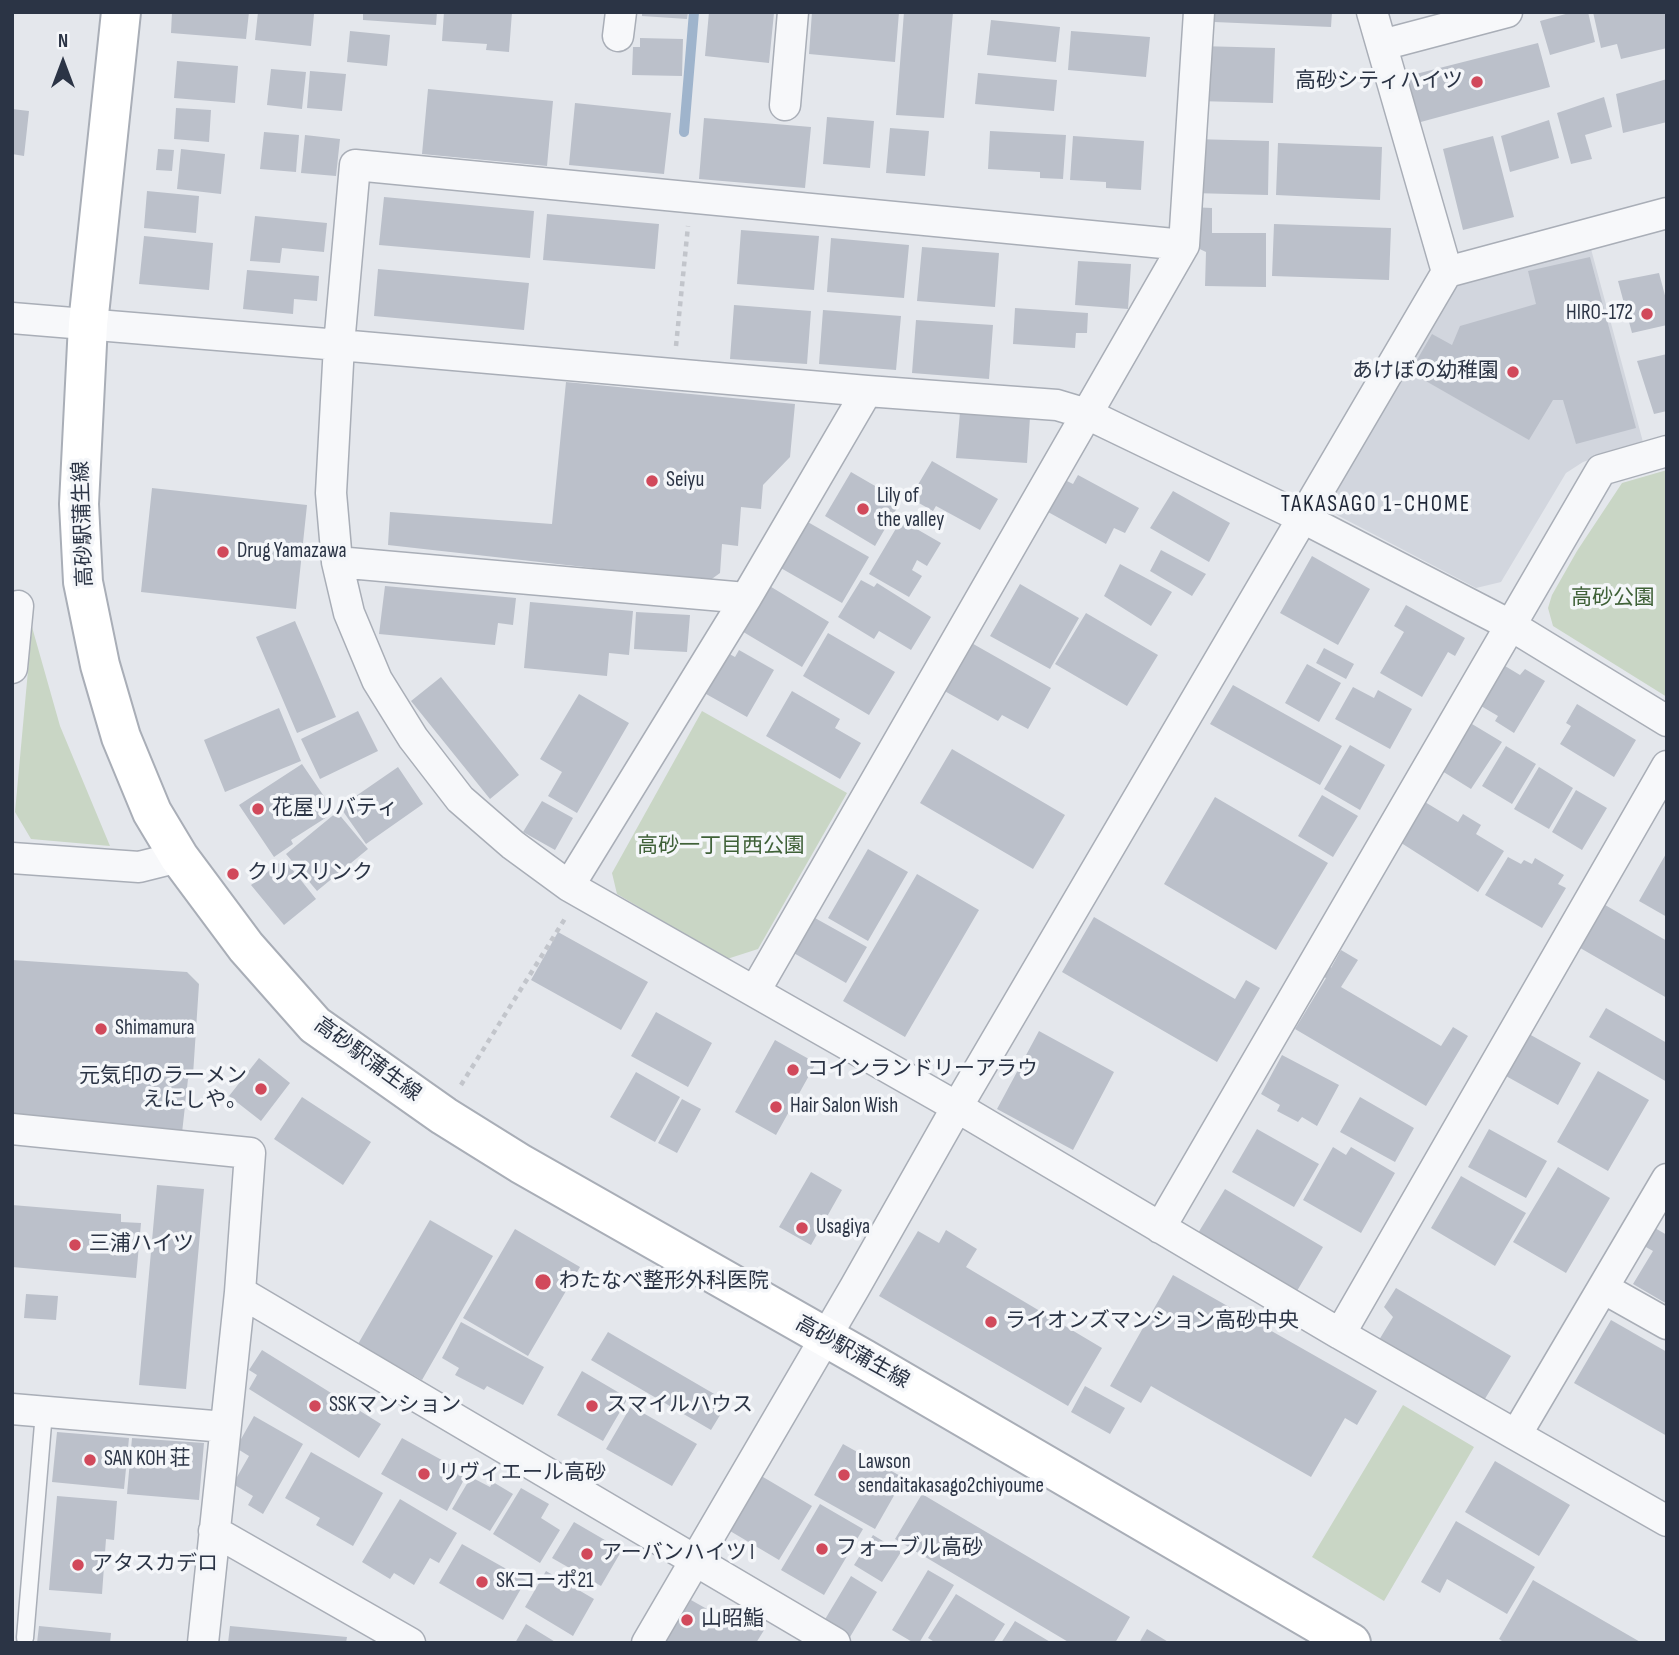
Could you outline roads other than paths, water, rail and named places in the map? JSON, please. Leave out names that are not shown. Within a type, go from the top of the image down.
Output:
[{"type":"street","name":"高砂駅蒲生線","points":[[121,12],[88,324],[79,504],[83,582],[100,665],[121,737],[152,812],[179,857],[246,947],[315,1025],[444,1116],[521,1164],[1351,1643]]},
{"type":"street","points":[[785,105],[793,12]]},
{"type":"street","points":[[755,991],[1184,245],[1199,12]]},
{"type":"street","points":[[1372,12],[1447,272]]},
{"type":"street","points":[[1382,46],[1507,12]]},
{"type":"street","points":[[1184,245],[355,165],[339,345],[331,494],[337,562],[349,613],[377,680],[413,738],[460,799],[513,845],[575,889],[957,1107],[1340,1334],[1667,1521]]},
{"type":"street","points":[[647,1643],[957,1107],[1447,272],[1667,213]]},
{"type":"street","points":[[12,318],[1057,405],[1087,414],[1303,518],[1510,625],[1667,721]]},
{"type":"street","points":[[575,889],[867,391]]},
{"type":"street","points":[[1160,1228],[1601,470],[1667,451]]},
{"type":"street","points":[[337,562],[746,598]]},
{"type":"street","points":[[12,668],[18,606]]},
{"type":"street","points":[[1340,1334],[1667,766]]},
{"type":"street","points":[[12,858],[139,867],[179,857]]},
{"type":"street","points":[[12,1129],[250,1153],[240,1292],[203,1643]]},
{"type":"street","points":[[1516,1435],[1667,1179]]},
{"type":"street","points":[[1603,1288],[1667,1324]]},
{"type":"street","points":[[240,1292],[835,1643]]},
{"type":"street","points":[[12,1409],[225,1427]]},
{"type":"street","points":[[214,1531],[410,1643]]},
{"type":"lane","points":[[26,1638],[44,1412]]},
{"type":"waterway","points":[[684,132],[694,12]]},
{"type":"place","name":"高砂シティハイツ","points":[[1477,82]]},
{"type":"place","name":"HIRO-172","points":[[1647,314]]},
{"type":"place","name":"あけぼの幼稚園","points":[[1513,372]]},
{"type":"place","name":"Seiyu","points":[[652,481]]},
{"type":"place","name":"Lily of the valley","points":[[863,509]]},
{"type":"place","name":"Drug Yamazawa","points":[[223,552]]},
{"type":"place","name":"花屋リバティ","points":[[258,809]]},
{"type":"place","name":"クリスリンク","points":[[233,874]]},
{"type":"place","name":"Shimamura","points":[[101,1029]]},
{"type":"place","name":"コインランドリーアラウ","points":[[793,1070]]},
{"type":"place","name":"元気印のラーメン えにしや。","points":[[261,1089]]},
{"type":"place","name":"Hair Salon Wish","points":[[776,1107]]},
{"type":"place","name":"Usagiya","points":[[802,1228]]},
{"type":"place","name":"三浦ハイツ","points":[[75,1245]]},
{"type":"place","name":"わたなべ整形外科医院","points":[[543,1282]]},
{"type":"place","name":"ライオンズマンション高砂中央","points":[[991,1322]]},
{"type":"place","name":"SSKマンション","points":[[315,1406]]},
{"type":"place","name":"スマイルハウス","points":[[592,1406]]},
{"type":"place","name":"SAN KOH 荘","points":[[90,1460]]},
{"type":"place","name":"リヴィエール高砂","points":[[424,1474]]},
{"type":"place","name":"Lawson sendaitakasago2chiyoume","points":[[844,1475]]},
{"type":"place","name":"フォーブル高砂","points":[[822,1549]]},
{"type":"place","name":"アーバンハイツ I","points":[[587,1554]]},
{"type":"place","name":"アタスカデロ","points":[[78,1565]]},
{"type":"place","name":"SKコーポ21","points":[[482,1582]]},
{"type":"place","name":"山昭鮨","points":[[687,1620]]},
{"type":"district","name":"TAKASAGO 1-CHOME","points":[[1376,505]]},
{"type":"park label","name":"高砂公園","points":[[1613,599]]},
{"type":"park label","name":"高砂一丁目西公園","points":[[721,847]]}]
